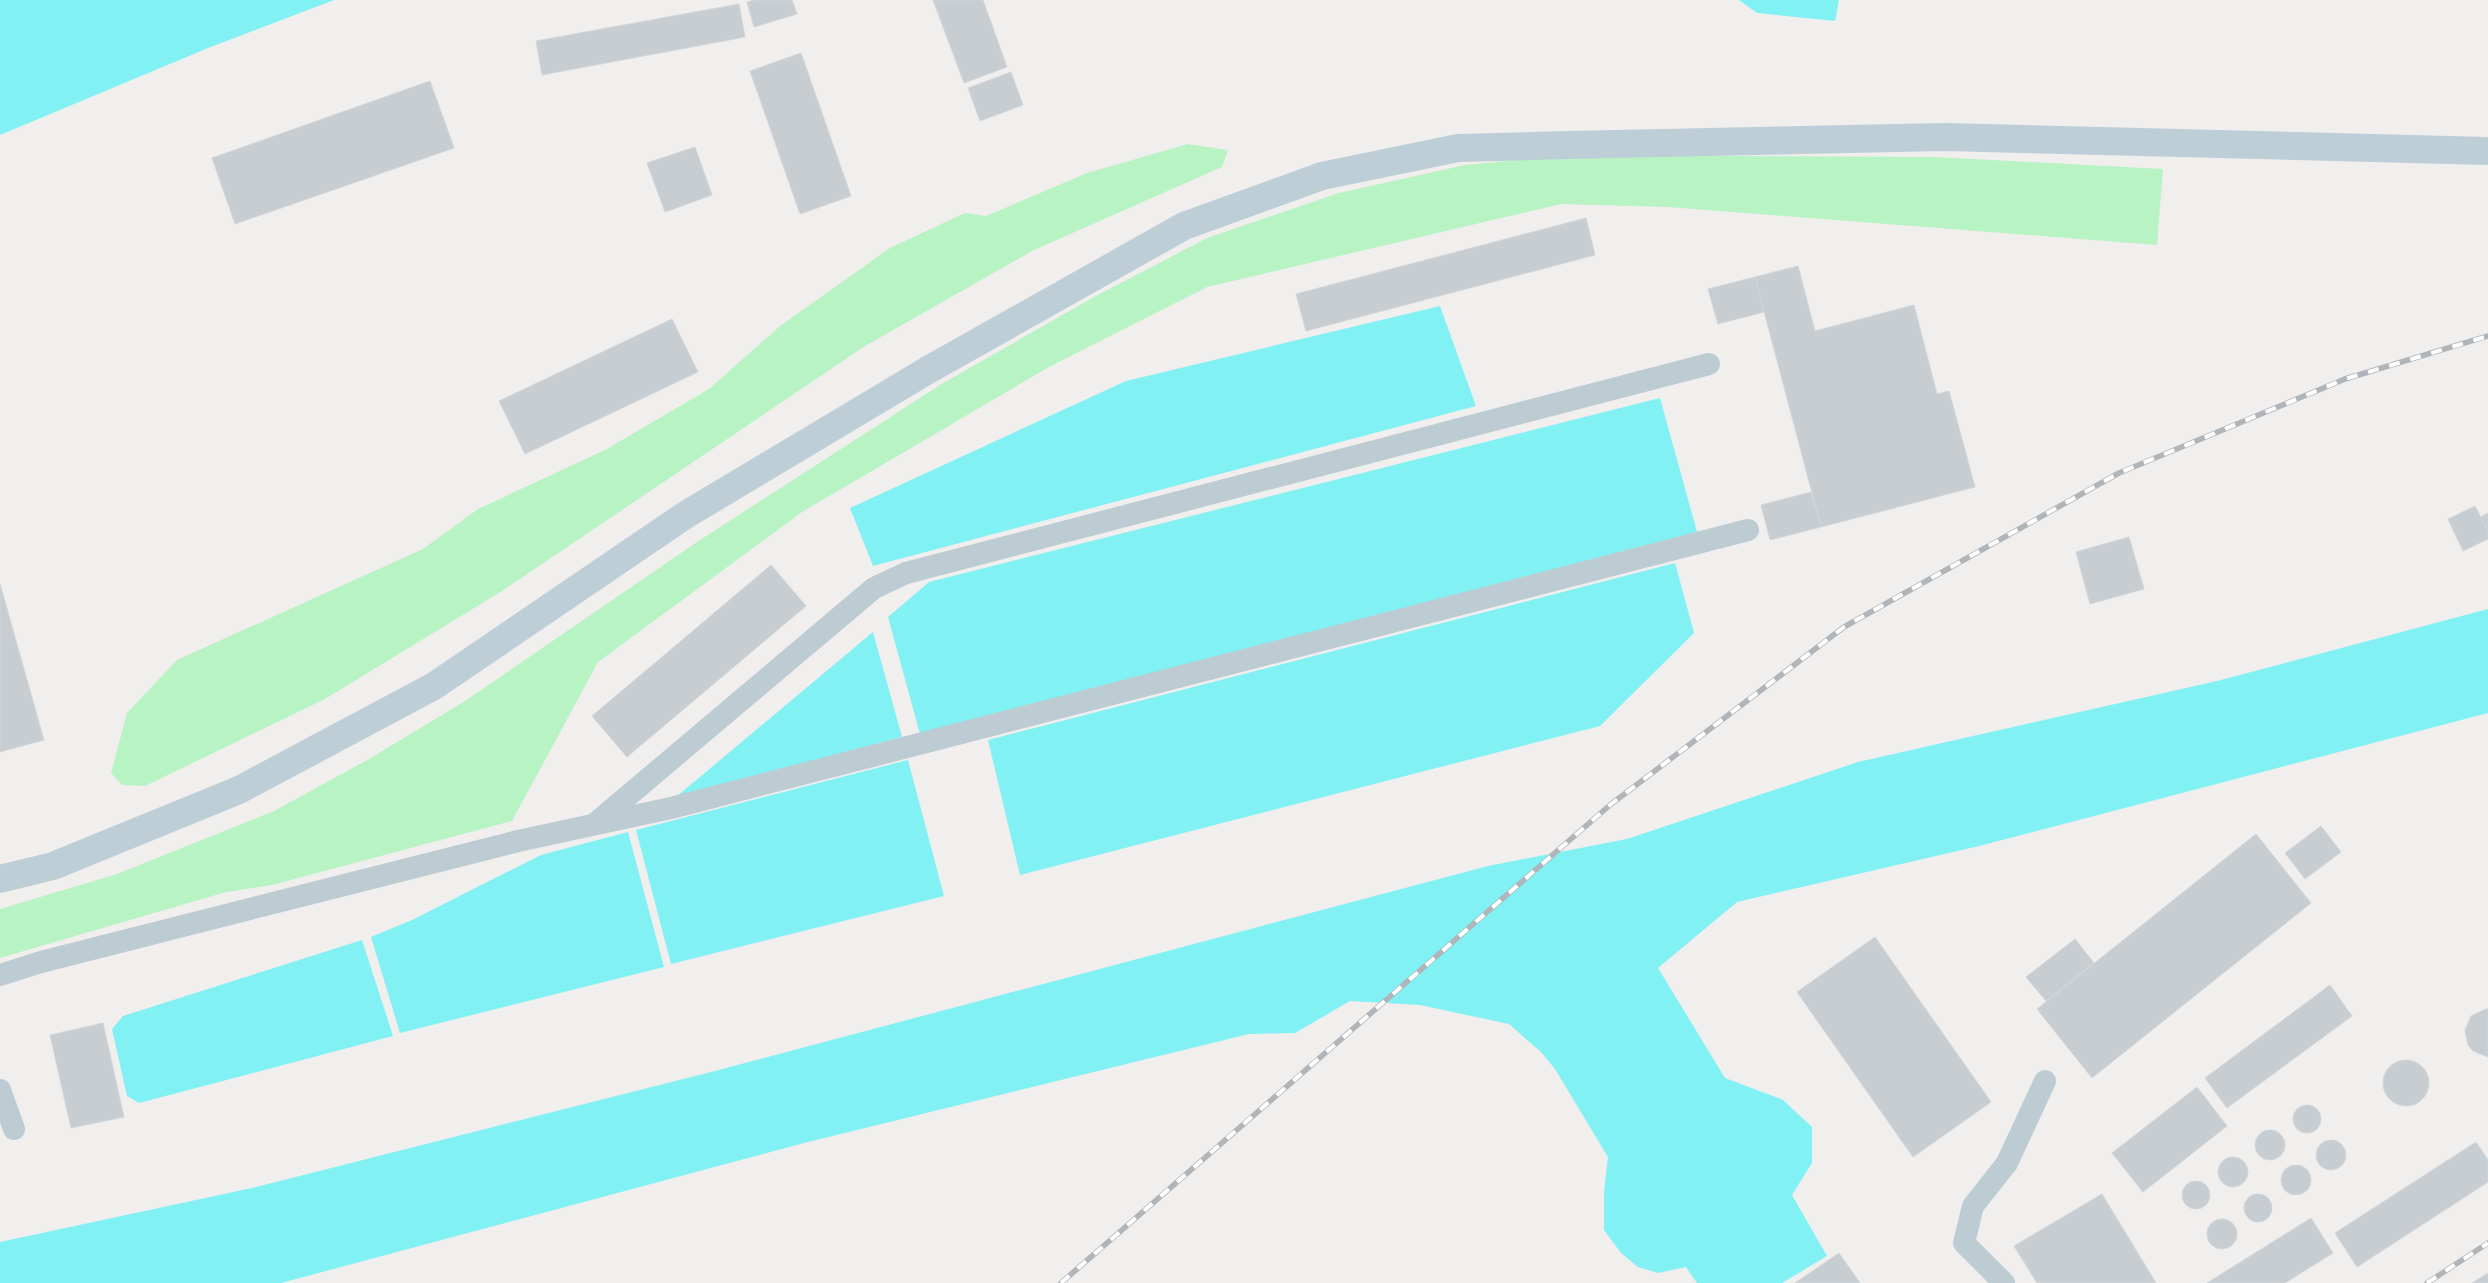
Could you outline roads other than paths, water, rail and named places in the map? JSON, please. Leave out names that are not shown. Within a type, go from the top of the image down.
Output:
[{"type":"main road","points":[[0,879],[53,866],[239,790],[256,781],[434,686],[687,514],[928,370],[1184,226],[1322,176],[1458,148],[1568,144],[1946,137],[2488,151]]},
{"type":"lane","points":[[594,825],[874,588],[906,573],[1709,364]]},
{"type":"lane","points":[[0,975],[41,962],[518,841],[671,808],[909,748],[1748,530]]},
{"type":"lane","points":[[2004,1283],[1964,1243],[1973,1206],[2007,1163],[2045,1081]]},
{"type":"lane","points":[[0,1090],[14,1129]]},
{"type":"water","points":[[0,0],[334,0],[208,48],[0,135]]},
{"type":"water","points":[[1739,0],[1839,0],[1835,21],[1757,13]]},
{"type":"water","points":[[1440,306],[1476,406],[873,566],[850,508],[1126,381]]},
{"type":"water","points":[[1660,398],[1697,532],[920,734],[888,617],[929,582]]},
{"type":"water","points":[[1675,563],[1694,633],[1600,726],[1020,875],[988,740]]},
{"type":"water","points":[[2488,609],[2488,713],[1979,846],[1737,902],[1658,968],[1725,1078],[1783,1100],[1812,1127],[1812,1163],[1792,1195],[1827,1256],[1782,1283],[1697,1283],[1686,1267],[1658,1273],[1638,1267],[1621,1253],[1604,1230],[1604,1192],[1608,1157],[1555,1069],[1541,1052],[1509,1024],[1420,1005],[1350,1001],[1295,1033],[1249,1034],[804,1143],[281,1283],[0,1283],[0,1242],[252,1188],[711,1072],[1488,866],[1627,839],[1858,762],[2217,681]]},
{"type":"water","points":[[873,632],[902,737],[676,797]]},
{"type":"water","points":[[908,760],[944,896],[671,964],[636,830]]},
{"type":"water","points":[[628,832],[664,967],[400,1033],[371,937],[412,920],[541,855]]},
{"type":"water","points":[[362,940],[393,1036],[139,1103],[127,1096],[112,1029],[123,1016]]},
{"type":"railway","points":[[1061,1283],[1610,805],[1844,627],[2119,473],[2345,379],[2488,336]]},
{"type":"railway","points":[[2427,1283],[2488,1243]]}]
